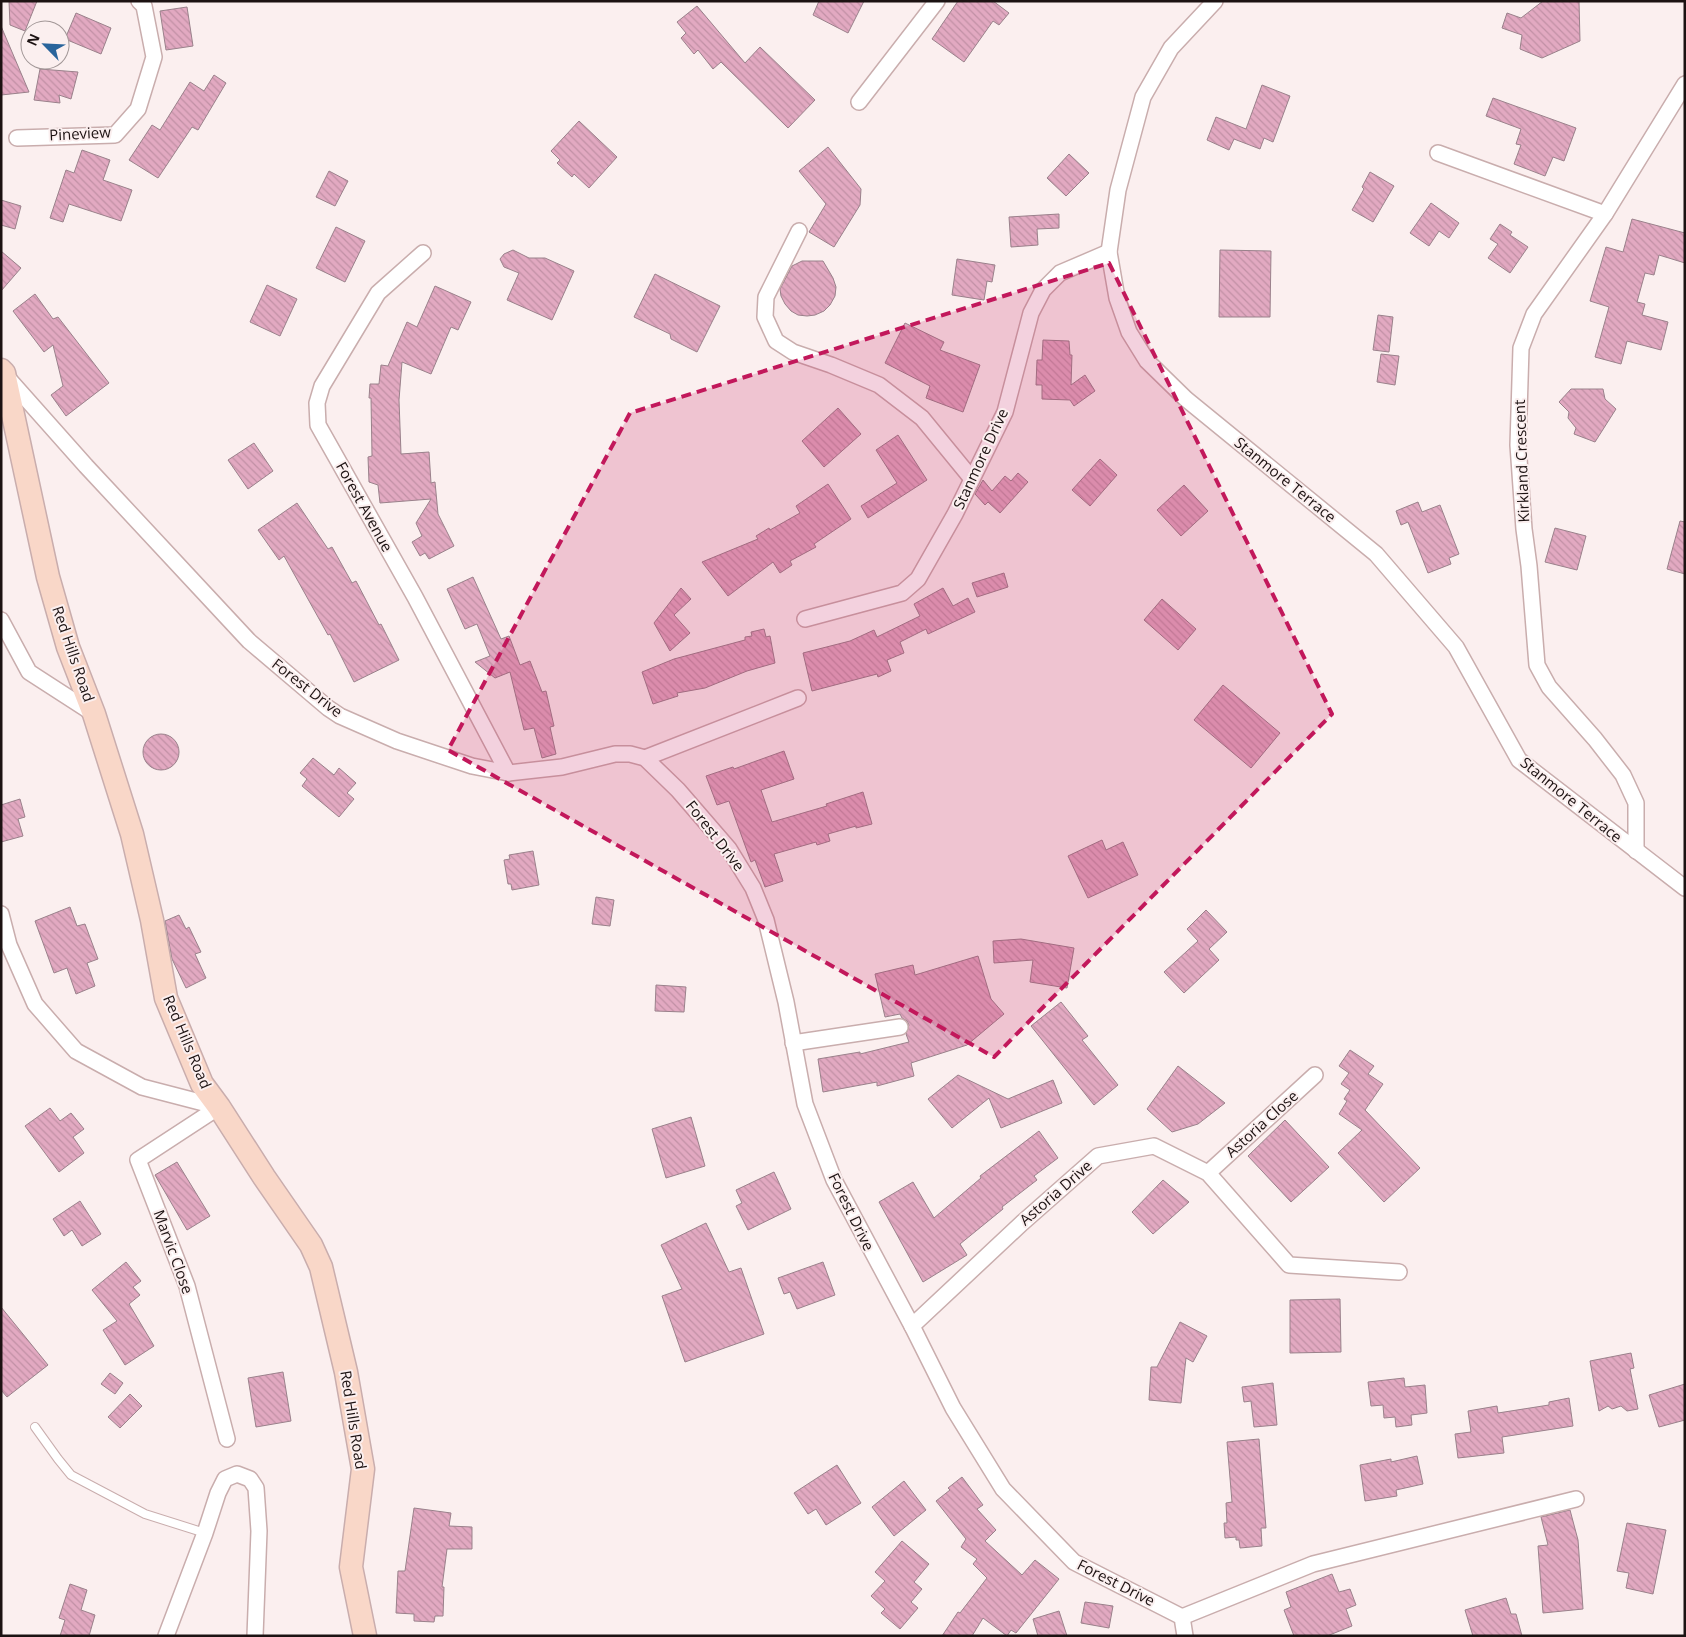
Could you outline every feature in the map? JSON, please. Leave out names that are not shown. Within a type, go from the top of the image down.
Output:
[{"type":"main road","name":"Red Hills Road","points":[[2,372],[48,577],[68,647],[94,714],[132,834],[152,920],[166,998],[202,1084],[311,1245],[321,1267],[346,1372],[363,1469],[351,1567],[365,1636]]},
{"type":"street","name":"Pineview","points":[[17,138],[116,134],[138,110],[154,57],[144,6],[139,1]]},
{"type":"street","points":[[859,102],[937,1]]},
{"type":"street","name":"Stanmore Terrace","points":[[1214,1],[1171,48],[1142,97],[1118,190],[1109,252],[1117,298],[1129,332],[1147,361],[1186,399],[1376,554],[1456,647],[1519,760],[1685,888]]},
{"type":"street","name":"Kirkland Crescent","points":[[1636,852],[1636,804],[1624,775],[1549,687],[1537,665],[1518,445],[1521,348],[1534,314],[1605,214],[1685,84]]},
{"type":"street","points":[[1438,153],[1605,214]]},
{"type":"street","points":[[800,231],[766,297],[765,317],[776,341],[793,352],[879,385],[922,418],[972,479]]},
{"type":"street","name":"Stanmore Drive","points":[[805,619],[902,593],[918,579],[955,514],[1005,412],[1031,313],[1043,290],[1060,273],[1109,252]]},
{"type":"street","name":"Forest Avenue","points":[[423,253],[378,293],[322,386],[316,403],[318,425],[410,588],[508,773]]},
{"type":"street","name":"Forest Drive","points":[[2,372],[99,480],[249,641],[340,716],[396,741],[472,766],[508,773],[562,767],[615,754],[630,754],[645,758],[678,790],[729,849],[753,888],[766,920],[786,1002],[805,1104],[834,1180],[912,1326],[953,1408],[1004,1489],[1074,1562],[1182,1617]]},
{"type":"street","points":[[1,620],[29,672],[94,714]]},
{"type":"street","points":[[645,758],[798,698]]},
{"type":"street","points":[[1,914],[10,945],[35,1004],[76,1051],[142,1087],[219,1107]]},
{"type":"street","points":[[793,1043],[900,1027]]},
{"type":"street","name":"Astoria Close","points":[[1208,1173],[1315,1075]]},
{"type":"street","name":"Marvic Close","points":[[219,1107],[138,1160],[187,1286],[227,1440]]},
{"type":"street","name":"Astoria Drive","points":[[912,1326],[1022,1223],[1098,1156],[1154,1146],[1208,1173],[1289,1265],[1399,1272]]},
{"type":"street","points":[[166,1636],[218,1493],[225,1479],[237,1474],[250,1480],[256,1488],[259,1531],[255,1636]]},
{"type":"street","points":[[1185,1636],[1182,1617],[1313,1564],[1576,1499]]},
{"type":"lane","points":[[35,1427],[71,1475],[145,1514],[205,1532]]},
{"type":"highlighted area","points":[[1109,263],[1332,714],[994,1057],[448,750],[630,413]]},
{"type":"building","points":[[9,1],[37,1],[29,20],[20,20],[20,29],[10,25]]},
{"type":"building","points":[[819,1],[864,1],[848,33],[813,15]]},
{"type":"building","points":[[958,1],[993,1],[1009,13],[999,25],[993,21],[964,62],[932,39]]},
{"type":"building","points":[[1543,1],[1579,1],[1580,41],[1542,58],[1520,49],[1522,35],[1502,28],[1507,13],[1521,18]]},
{"type":"building","points":[[697,6],[745,63],[760,47],[815,100],[788,128],[721,62],[713,69],[698,50],[694,54],[681,38],[686,33],[677,22]]},
{"type":"building","points":[[187,7],[193,46],[166,50],[160,11]]},
{"type":"building","points":[[76,13],[111,28],[101,54],[70,41],[70,27]]},
{"type":"building","points":[[1,26],[29,92],[1,95]]},
{"type":"building","points":[[40,70],[78,72],[71,99],[59,95],[60,103],[34,100]]},
{"type":"building","points":[[214,75],[226,83],[198,130],[192,127],[158,178],[129,160],[152,125],[160,130],[190,82],[204,91]]},
{"type":"building","points":[[1262,85],[1290,96],[1273,142],[1264,138],[1260,149],[1234,139],[1229,150],[1207,140],[1216,117],[1246,129]]},
{"type":"building","points":[[1493,98],[1576,128],[1564,161],[1553,157],[1545,176],[1514,164],[1521,145],[1516,144],[1521,129],[1486,116]]},
{"type":"building","points":[[579,121],[617,157],[589,188],[574,174],[572,177],[557,163],[560,160],[551,151]]},
{"type":"building","points":[[828,147],[861,189],[860,205],[834,247],[809,232],[826,204],[799,171]]},
{"type":"building","points":[[82,150],[110,160],[103,180],[132,190],[121,221],[69,204],[63,222],[50,218],[66,170],[74,173]]},
{"type":"building","points":[[1069,154],[1089,173],[1066,196],[1047,178]]},
{"type":"building","points":[[329,171],[348,181],[335,206],[316,197]]},
{"type":"building","points":[[1370,172],[1394,186],[1373,222],[1352,210],[1364,189],[1362,187]]},
{"type":"building","points":[[1,200],[21,206],[15,229],[1,225]]},
{"type":"building","points":[[1431,203],[1459,223],[1449,238],[1439,231],[1429,246],[1410,233]]},
{"type":"building","points":[[1059,214],[1059,228],[1037,229],[1038,245],[1011,247],[1009,217]]},
{"type":"building","points":[[1632,219],[1685,233],[1685,263],[1659,255],[1654,275],[1645,273],[1637,302],[1645,304],[1642,315],[1668,322],[1661,350],[1627,341],[1621,364],[1595,357],[1609,307],[1590,301],[1606,247],[1623,252]]},
{"type":"building","points":[[1500,224],[1512,232],[1510,235],[1528,247],[1510,273],[1488,258],[1498,244],[1490,239]]},
{"type":"building","points":[[336,227],[365,241],[345,282],[316,268]]},
{"type":"building","points":[[513,250],[529,258],[545,258],[574,271],[552,320],[507,300],[519,273],[504,267],[500,259],[504,254]]},
{"type":"building","points":[[1220,250],[1271,251],[1270,317],[1219,317]]},
{"type":"building","points":[[1,251],[21,268],[1,291]]},
{"type":"building","points":[[957,259],[995,265],[992,282],[987,281],[984,300],[952,295]]},
{"type":"building","points":[[802,261],[823,261],[836,287],[835,296],[830,305],[824,311],[815,315],[798,315],[791,311],[781,296],[780,289],[792,266]]},
{"type":"building","points":[[655,274],[720,306],[697,352],[671,339],[670,334],[634,317]]},
{"type":"building","points":[[267,285],[297,299],[280,336],[250,322]]},
{"type":"building","points":[[435,286],[471,302],[458,330],[451,327],[431,374],[402,362],[399,400],[401,454],[429,452],[431,483],[435,482],[438,514],[454,546],[429,559],[425,553],[420,556],[412,542],[422,536],[416,523],[431,499],[380,503],[378,485],[369,482],[368,457],[372,456],[371,398],[369,398],[370,384],[379,384],[381,365],[388,366],[407,322],[417,327]]},
{"type":"building","points":[[35,294],[53,319],[58,317],[109,383],[66,416],[51,395],[63,386],[53,345],[44,352],[13,311]]},
{"type":"building","points":[[1378,315],[1393,317],[1389,352],[1373,350]]},
{"type":"building","points":[[905,323],[944,342],[940,350],[980,365],[963,412],[926,398],[930,386],[885,363]]},
{"type":"building","points":[[1043,340],[1069,341],[1070,355],[1072,355],[1071,385],[1085,375],[1095,391],[1074,406],[1070,400],[1042,399],[1042,385],[1036,385],[1037,360],[1042,360]]},
{"type":"building","points":[[1381,354],[1399,356],[1395,385],[1377,382]]},
{"type":"building","points":[[1571,389],[1603,389],[1605,399],[1616,409],[1595,442],[1574,434],[1576,428],[1568,418],[1569,412],[1559,402]]},
{"type":"building","points":[[838,408],[861,434],[824,467],[802,441]]},
{"type":"building","points":[[898,435],[927,480],[868,518],[861,506],[897,483],[876,450]]},
{"type":"building","points":[[254,443],[273,471],[248,489],[228,460]]},
{"type":"building","points":[[1100,459],[1117,475],[1090,506],[1072,490]]},
{"type":"building","points":[[1018,473],[1028,482],[1000,513],[988,502],[985,505],[975,494],[983,480],[992,491],[1005,476],[1011,481]]},
{"type":"building","points":[[828,484],[851,519],[814,544],[816,547],[790,561],[792,565],[780,573],[773,562],[728,596],[702,562],[758,539],[756,536],[800,513],[796,506]]},
{"type":"building","points":[[1184,485],[1208,511],[1181,536],[1157,510]]},
{"type":"building","points":[[1418,502],[1422,512],[1440,505],[1459,554],[1449,558],[1451,564],[1428,573],[1408,522],[1401,525],[1396,511]]},
{"type":"building","points":[[297,503],[328,549],[332,547],[352,583],[356,581],[399,660],[354,682],[330,634],[328,635],[284,556],[279,560],[258,530]]},
{"type":"building","points":[[1680,521],[1685,522],[1685,574],[1667,569]]},
{"type":"building","points":[[1555,528],[1586,536],[1577,570],[1545,562]]},
{"type":"building","points":[[1004,573],[1008,587],[977,597],[972,583]]},
{"type":"building","points":[[473,577],[501,639],[509,636],[520,665],[530,661],[542,692],[546,691],[554,726],[550,727],[556,754],[542,758],[534,728],[524,730],[510,672],[495,678],[475,662],[490,656],[477,624],[465,629],[447,589]]},
{"type":"building","points":[[681,588],[691,599],[674,615],[690,633],[670,651],[654,623]]},
{"type":"building","points":[[943,588],[953,606],[968,598],[975,612],[928,634],[926,629],[900,642],[904,653],[887,660],[891,671],[878,677],[877,674],[812,691],[803,653],[850,641],[874,630],[877,637],[920,616],[914,604]]},
{"type":"building","points":[[1162,599],[1196,629],[1178,650],[1144,620]]},
{"type":"building","points":[[764,629],[766,637],[770,636],[775,663],[747,671],[705,688],[677,693],[678,696],[653,704],[642,672],[674,659],[745,640],[745,637],[752,636],[751,632]]},
{"type":"building","points":[[1223,685],[1280,733],[1251,768],[1194,720]]},
{"type":"building","points":[[161,734],[168,735],[174,739],[178,745],[178,759],[174,765],[168,769],[161,770],[154,769],[148,765],[144,759],[143,752],[144,745],[148,739],[154,735]]},
{"type":"building","points":[[784,751],[794,779],[761,790],[772,822],[827,806],[826,804],[863,792],[872,824],[856,828],[856,826],[828,834],[830,841],[817,845],[816,842],[774,854],[783,881],[765,887],[755,860],[751,862],[729,801],[717,805],[706,776],[733,767],[734,769]]},
{"type":"building","points":[[313,758],[334,775],[339,768],[356,783],[347,793],[354,799],[339,817],[302,786],[307,779],[300,773]]},
{"type":"building","points":[[20,799],[25,817],[18,819],[23,836],[1,842],[1,805]]},
{"type":"building","points":[[1102,840],[1106,850],[1123,842],[1138,875],[1088,898],[1068,856]]},
{"type":"building","points":[[533,851],[539,885],[512,890],[511,884],[508,884],[504,860],[510,859],[509,855]]},
{"type":"building","points":[[596,897],[614,900],[610,926],[592,924]]},
{"type":"building","points":[[70,907],[77,926],[85,924],[98,959],[87,963],[95,986],[76,994],[67,968],[54,973],[35,921]]},
{"type":"building","points":[[1206,910],[1227,932],[1209,949],[1219,960],[1184,993],[1164,972],[1198,941],[1187,929]]},
{"type":"building","points":[[179,915],[186,929],[189,927],[201,952],[195,954],[206,978],[186,988],[172,959],[165,921]]},
{"type":"building","points":[[1021,939],[1074,948],[1067,988],[1030,982],[1033,960],[994,963],[993,941]]},
{"type":"building","points":[[978,956],[991,999],[1004,1014],[967,1045],[911,1063],[914,1076],[877,1086],[877,1082],[823,1092],[818,1059],[860,1052],[860,1054],[909,1042],[906,1034],[909,1025],[907,1021],[900,1014],[885,1017],[875,974],[913,965],[915,975]]},
{"type":"building","points":[[656,985],[686,987],[684,1012],[655,1011]]},
{"type":"building","points":[[1061,1002],[1088,1036],[1082,1040],[1118,1085],[1094,1105],[1031,1026]]},
{"type":"building","points":[[1350,1050],[1374,1066],[1368,1074],[1383,1084],[1365,1110],[1420,1168],[1384,1202],[1338,1153],[1362,1130],[1339,1114],[1347,1101],[1344,1099],[1350,1090],[1341,1084],[1349,1073],[1339,1066]]},
{"type":"building","points":[[1178,1066],[1225,1103],[1198,1124],[1172,1132],[1147,1109]]},
{"type":"building","points":[[958,1075],[1008,1099],[1053,1080],[1062,1103],[1001,1128],[989,1098],[952,1128],[928,1099]]},
{"type":"building","points":[[50,1108],[60,1121],[71,1113],[84,1129],[73,1137],[84,1153],[59,1172],[25,1126]]},
{"type":"building","points":[[691,1117],[705,1166],[666,1178],[652,1129]]},
{"type":"building","points":[[1285,1120],[1329,1167],[1291,1202],[1248,1156]]},
{"type":"building","points":[[1039,1131],[1058,1158],[1034,1176],[1037,1180],[1002,1207],[1003,1209],[960,1244],[967,1255],[923,1282],[879,1202],[913,1182],[934,1218],[981,1178],[980,1176]]},
{"type":"building","points":[[177,1162],[210,1216],[187,1230],[155,1175]]},
{"type":"building","points":[[774,1172],[791,1209],[748,1230],[736,1206],[742,1203],[736,1190]]},
{"type":"building","points":[[1163,1180],[1189,1202],[1153,1234],[1132,1212]]},
{"type":"building","points":[[80,1201],[101,1234],[82,1246],[72,1230],[64,1236],[53,1219]]},
{"type":"building","points":[[706,1223],[729,1272],[741,1268],[764,1334],[685,1362],[662,1296],[682,1289],[661,1245]]},
{"type":"building","points":[[126,1262],[141,1281],[133,1287],[140,1295],[129,1304],[154,1346],[125,1365],[103,1330],[117,1321],[92,1290]]},
{"type":"building","points":[[823,1262],[835,1295],[797,1309],[790,1292],[784,1294],[778,1278]]},
{"type":"building","points":[[1340,1299],[1341,1352],[1290,1353],[1290,1300]]},
{"type":"building","points":[[1,1307],[48,1365],[7,1397],[1,1390]]},
{"type":"building","points":[[1180,1322],[1207,1336],[1193,1362],[1186,1358],[1181,1403],[1149,1400],[1151,1367],[1157,1367]]},
{"type":"building","points":[[1631,1353],[1634,1368],[1630,1369],[1638,1409],[1627,1411],[1621,1406],[1612,1409],[1608,1406],[1599,1411],[1590,1361]]},
{"type":"building","points":[[283,1372],[291,1421],[256,1427],[248,1378]]},
{"type":"building","points":[[110,1373],[123,1383],[115,1394],[101,1384]]},
{"type":"building","points":[[1404,1378],[1405,1387],[1425,1385],[1427,1413],[1411,1415],[1412,1425],[1396,1427],[1395,1417],[1384,1418],[1383,1405],[1371,1406],[1368,1382]]},
{"type":"building","points":[[1273,1383],[1277,1425],[1254,1427],[1251,1401],[1244,1402],[1242,1387]]},
{"type":"building","points":[[1685,1384],[1685,1420],[1659,1427],[1649,1395]]},
{"type":"building","points":[[130,1394],[142,1406],[120,1428],[108,1417]]},
{"type":"building","points":[[1569,1398],[1573,1426],[1502,1437],[1504,1453],[1458,1458],[1455,1434],[1471,1432],[1468,1411],[1497,1406],[1498,1413],[1549,1405],[1549,1402]]},
{"type":"building","points":[[1259,1439],[1266,1528],[1261,1528],[1262,1546],[1240,1548],[1239,1540],[1236,1540],[1236,1537],[1225,1538],[1224,1523],[1227,1523],[1226,1503],[1232,1502],[1227,1442]]},
{"type":"building","points":[[1417,1456],[1423,1484],[1396,1490],[1397,1496],[1365,1501],[1360,1465],[1391,1459],[1391,1462]]},
{"type":"building","points":[[837,1465],[861,1503],[826,1525],[816,1509],[808,1514],[794,1493]]},
{"type":"building","points":[[962,1477],[983,1505],[977,1509],[996,1530],[985,1541],[1022,1575],[1035,1560],[1059,1579],[1016,1633],[1011,1630],[1007,1636],[983,1618],[972,1636],[942,1636],[958,1612],[960,1613],[987,1578],[973,1564],[977,1559],[961,1547],[966,1539],[936,1501]]},
{"type":"building","points":[[904,1481],[926,1510],[894,1536],[872,1507]]},
{"type":"building","points":[[414,1508],[451,1513],[449,1526],[472,1527],[472,1549],[447,1549],[442,1587],[444,1587],[443,1616],[435,1616],[434,1622],[414,1621],[414,1614],[396,1613],[398,1571],[405,1571]]},
{"type":"building","points":[[1570,1510],[1578,1540],[1583,1609],[1543,1613],[1538,1546],[1548,1545],[1541,1517]]},
{"type":"building","points":[[1627,1523],[1666,1530],[1653,1594],[1626,1588],[1629,1573],[1617,1571]]},
{"type":"building","points":[[902,1541],[929,1564],[914,1582],[922,1589],[911,1602],[918,1608],[900,1629],[881,1613],[885,1609],[871,1596],[885,1581],[875,1572]]},
{"type":"building","points":[[1332,1574],[1339,1592],[1350,1589],[1356,1605],[1346,1609],[1352,1626],[1327,1636],[1294,1636],[1284,1610],[1291,1607],[1286,1592]]},
{"type":"building","points":[[70,1584],[87,1590],[81,1610],[95,1615],[89,1636],[60,1636],[65,1620],[59,1618]]},
{"type":"building","points":[[1506,1598],[1511,1614],[1516,1614],[1522,1636],[1473,1636],[1465,1610]]},
{"type":"building","points":[[1085,1602],[1113,1606],[1109,1628],[1081,1623]]},
{"type":"building","points":[[1059,1611],[1067,1636],[1038,1636],[1033,1619]]}]
